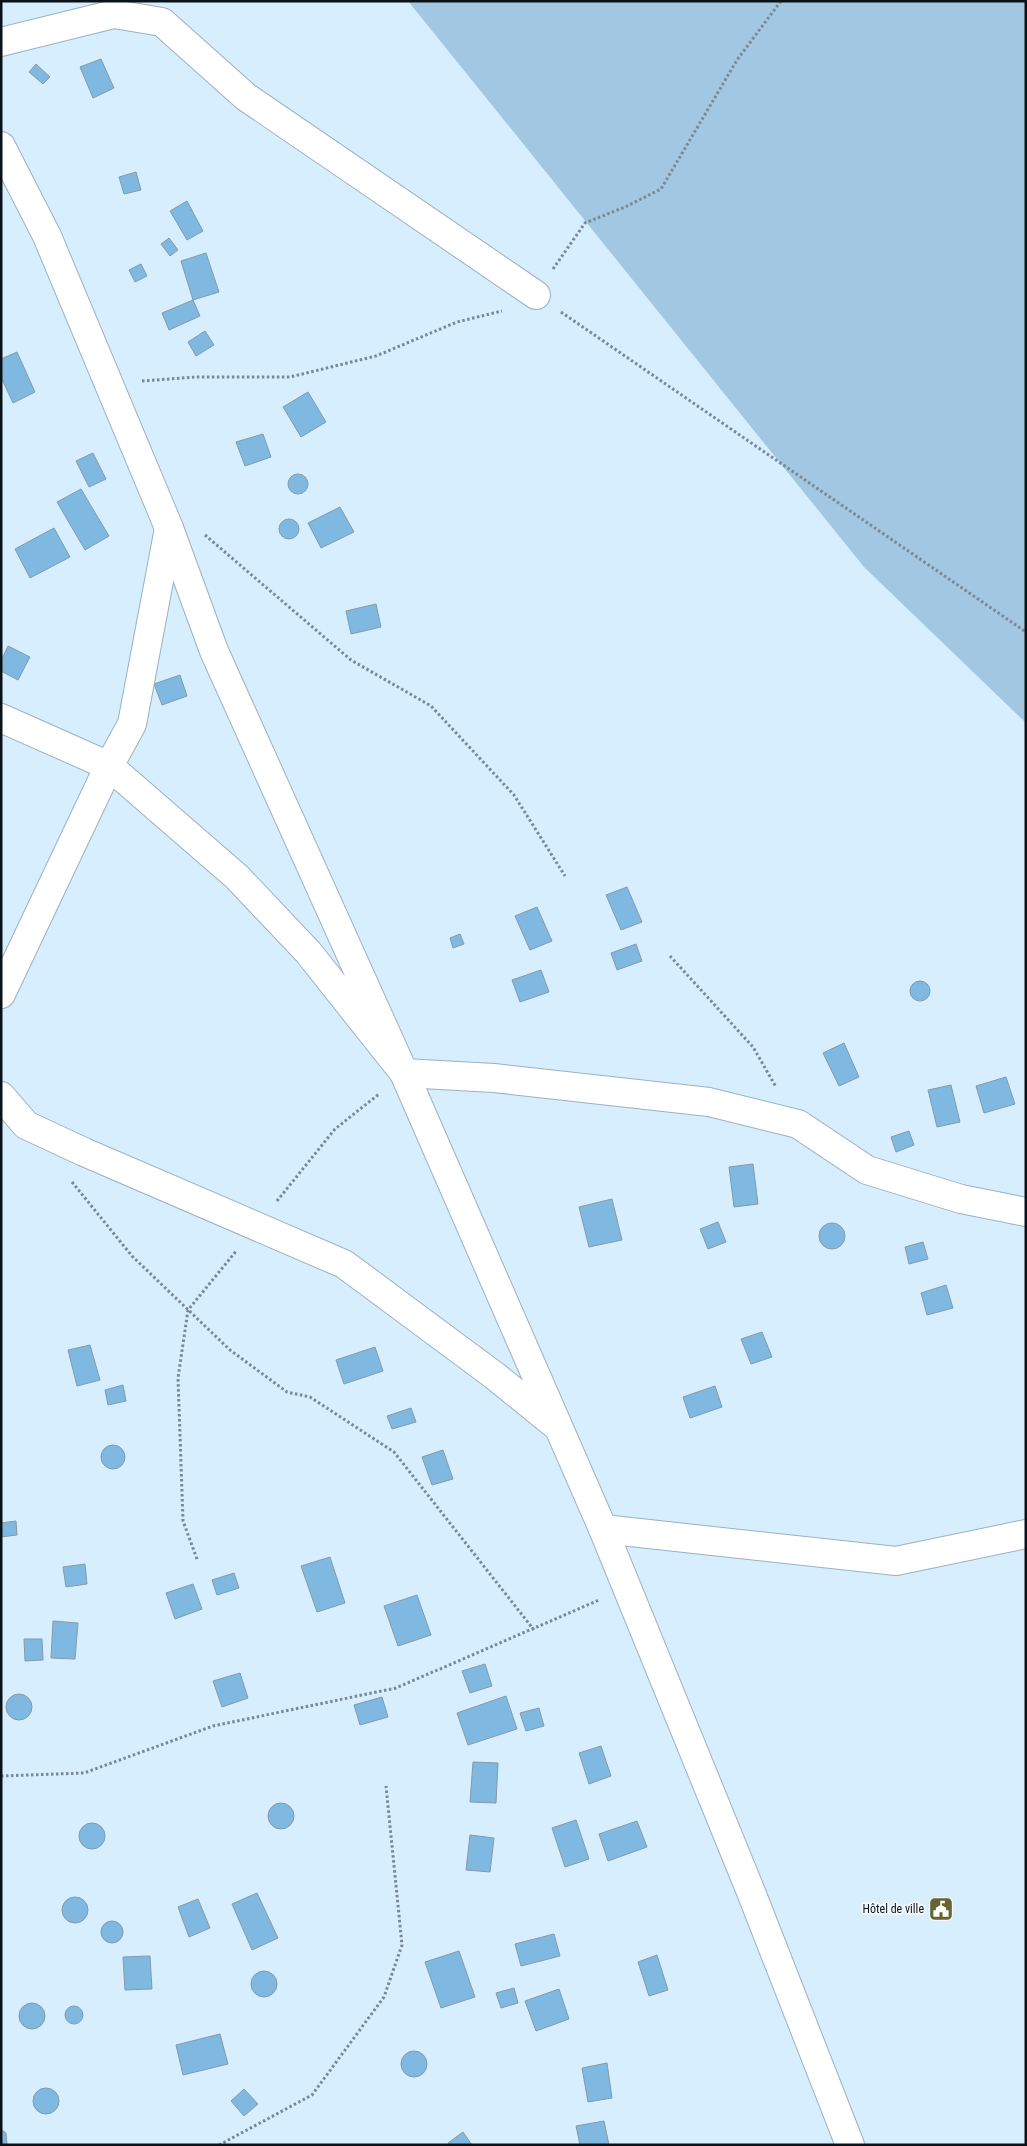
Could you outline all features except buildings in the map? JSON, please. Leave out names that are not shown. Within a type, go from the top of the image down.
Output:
[{"type":"street","points":[[1,42],[114,14],[162,22],[246,97],[536,295]]},
{"type":"street","points":[[1,146],[9,173],[47,236],[169,528],[214,651],[404,1073],[603,1529],[751,1892],[850,2145]]},
{"type":"street","points":[[1,994],[109,766],[132,724],[169,528]]},
{"type":"street","points":[[1,718],[109,766],[237,877],[308,952],[404,1073],[494,1078],[709,1102],[798,1124],[867,1170],[960,1199],[1026,1212]]},
{"type":"street","points":[[1,1096],[26,1125],[344,1264],[495,1376],[558,1427]]},
{"type":"street","points":[[603,1529],[896,1561],[1026,1534]]},
{"type":"path","points":[[108,383],[196,377],[290,377],[376,356],[457,322],[509,310],[536,295],[585,223],[625,207],[661,189],[738,60],[781,1]]},
{"type":"path","points":[[536,295],[1026,632]]},
{"type":"path","points":[[169,528],[207,535],[351,660],[431,706],[514,795],[565,876]]},
{"type":"path","points":[[670,956],[753,1047],[798,1124]]},
{"type":"path","points":[[197,1559],[184,1521],[178,1378],[188,1310],[335,1129],[404,1073]]},
{"type":"path","points":[[70,1179],[132,1256],[230,1350],[287,1392],[310,1397],[394,1452],[534,1630]]},
{"type":"path","points":[[1,1776],[84,1773],[214,1726],[396,1688],[534,1630],[627,1588]]},
{"type":"path","points":[[219,2145],[312,2095],[384,1997],[402,1945],[386,1786]]},
{"type":"shaded area","points":[[408,1],[1026,1],[1026,723],[864,567]]},
{"type":"place","name":"Hôtel de ville","points":[[941,1909]]}]
